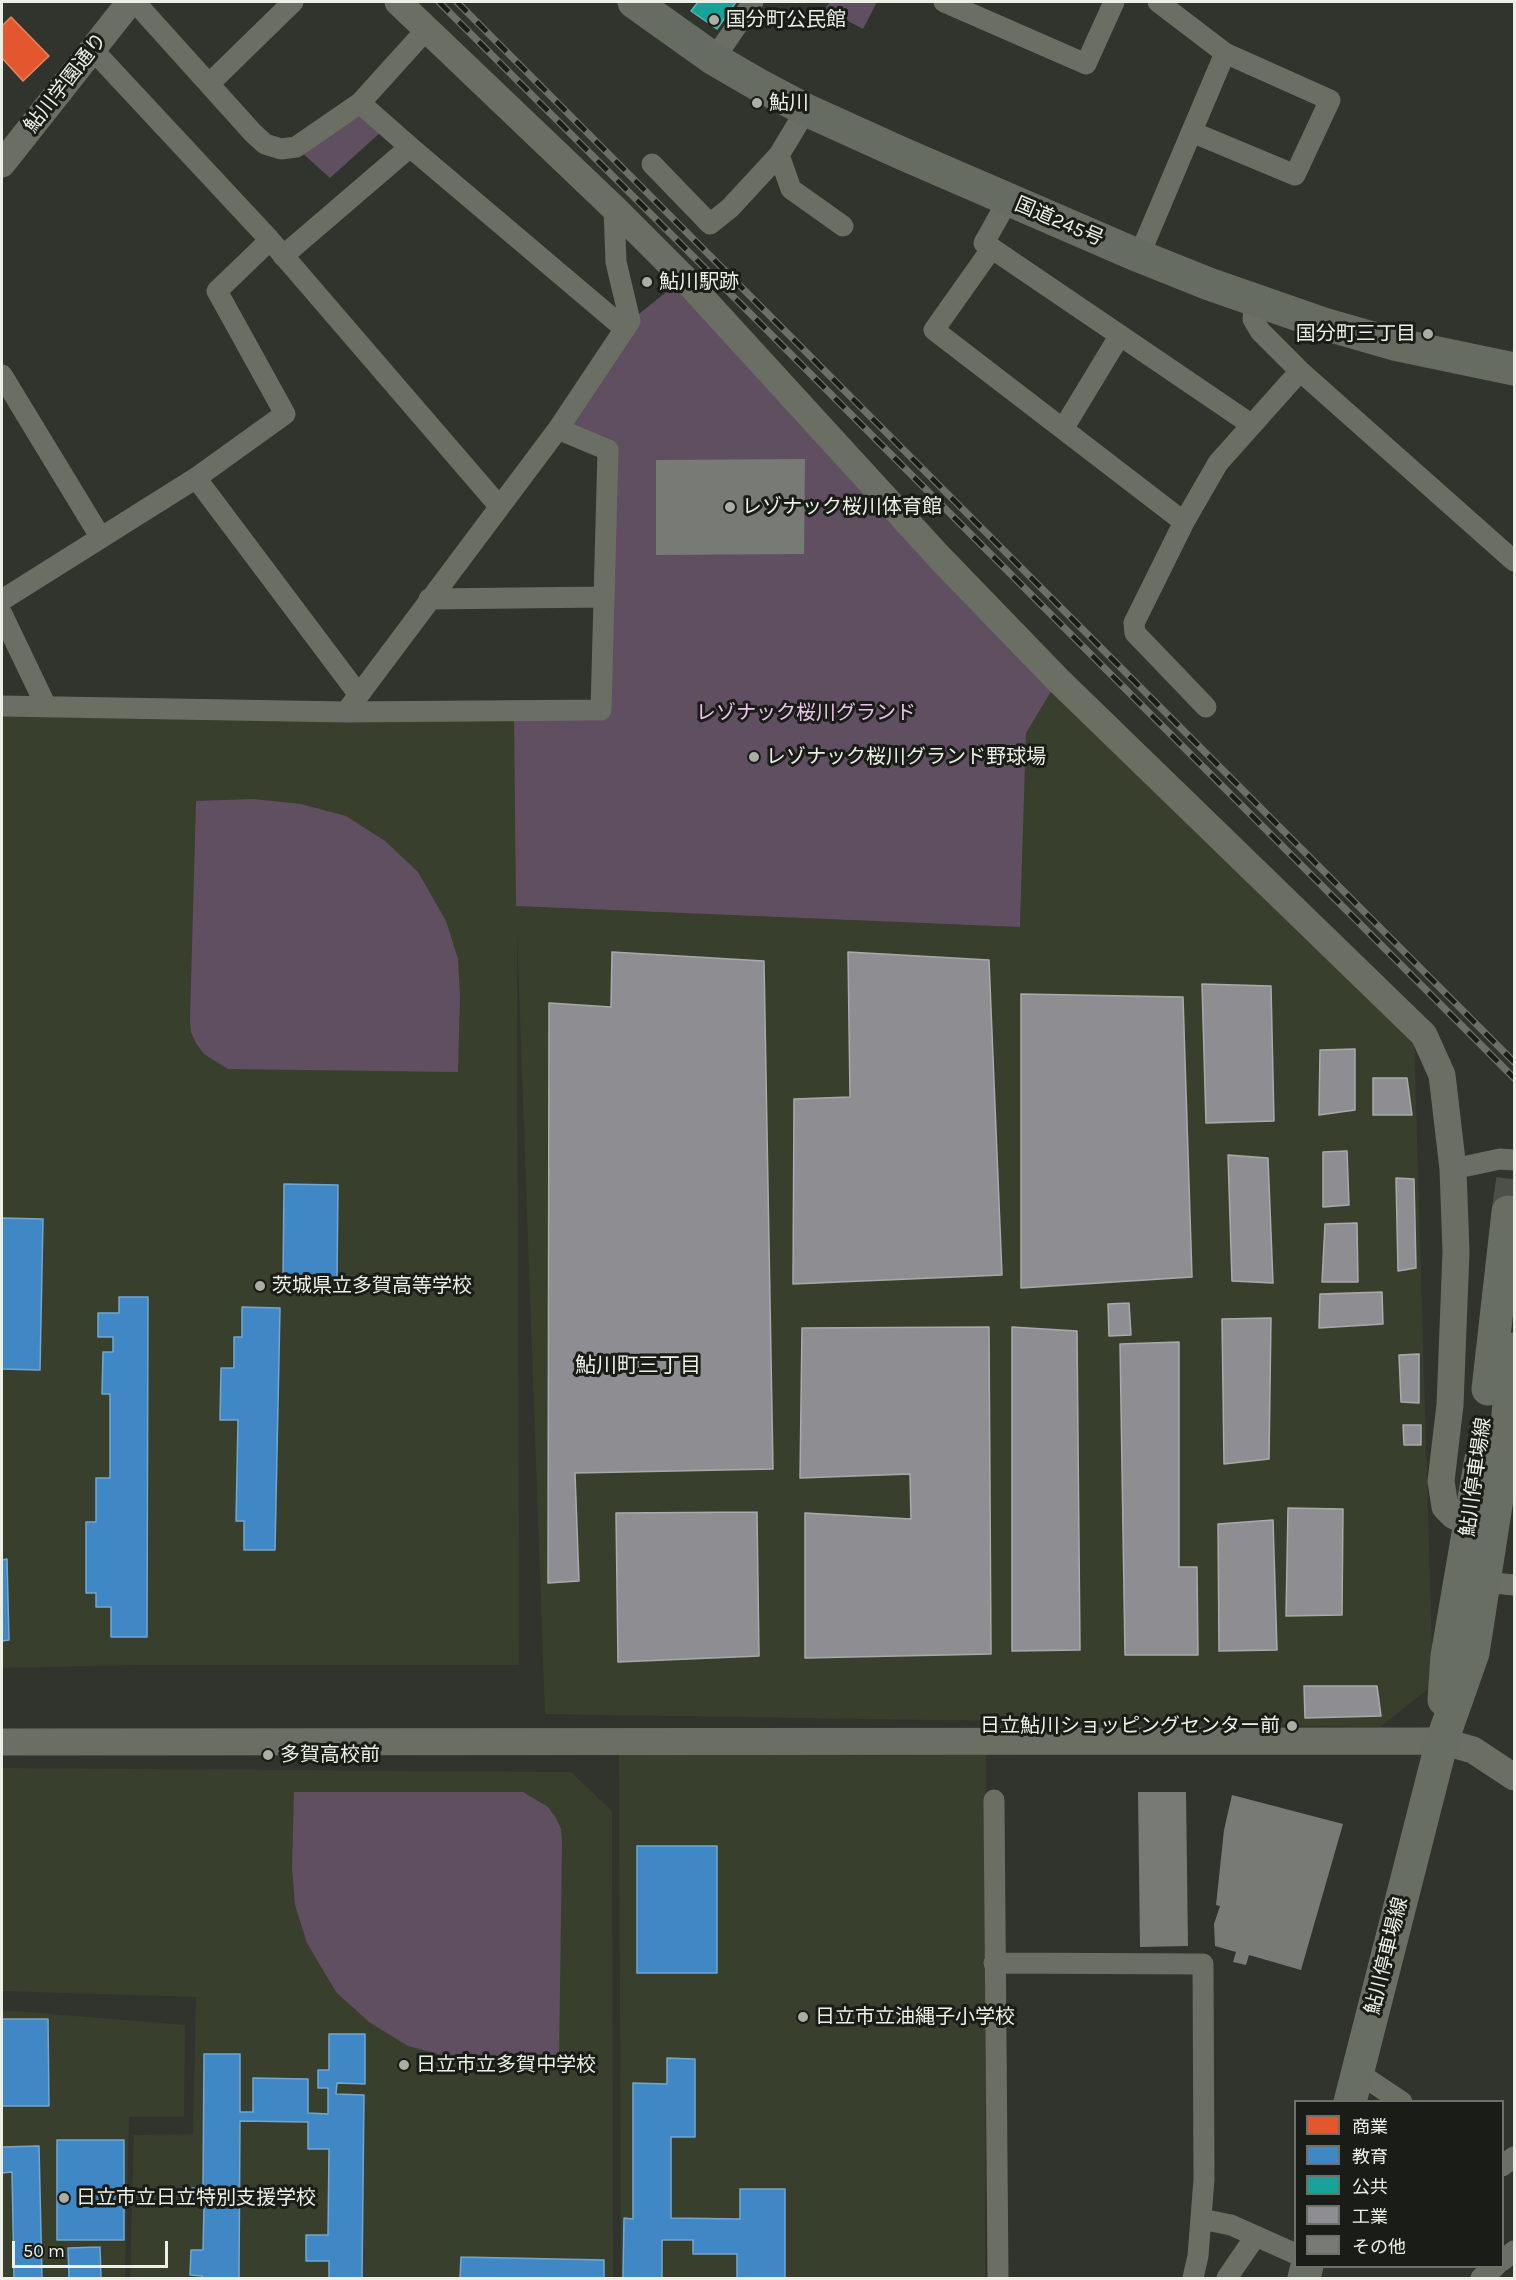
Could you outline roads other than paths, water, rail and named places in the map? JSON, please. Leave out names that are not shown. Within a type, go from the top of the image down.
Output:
[{"type":"highway","name":"国道245号","points":[[634,2],[714,58],[806,110],[1139,256],[1255,301],[1394,344],[1515,369]]},
{"type":"main road","name":"鮎川停車場線","points":[[1442,1741],[1447,1656],[1483,1445],[1494,1324],[1508,1212]]},
{"type":"main road","name":"鮎川停車場線","points":[[1354,2087],[1442,1741],[1499,1583],[1505,1447],[1515,1349]]},
{"type":"street","name":"鮎川学園通り","points":[[2,164],[130,2]]},
{"type":"street","points":[[135,2],[253,134],[265,144],[281,149],[296,147],[360,103],[426,30]]},
{"type":"street","points":[[209,84],[293,2]]},
{"type":"street","points":[[398,2],[684,278],[941,559],[1058,680],[1424,1035],[1442,1075],[1453,1169],[1456,1252],[1450,1405],[1441,1481],[1445,1507],[1454,1516],[1470,1523]]},
{"type":"street","points":[[714,58],[753,2]]},
{"type":"street","points":[[956,4],[1086,64],[1113,2]]},
{"type":"street","points":[[1158,2],[1225,53],[1330,100],[1296,176],[1192,132]]},
{"type":"street","points":[[93,49],[276,248],[499,506]]},
{"type":"street","points":[[1139,256],[1225,53]]},
{"type":"street","points":[[360,103],[625,329]]},
{"type":"street","points":[[652,164],[710,224],[730,208],[779,155],[806,110]]},
{"type":"street","points":[[2,600],[196,478],[285,414],[217,291],[411,147]]},
{"type":"street","points":[[779,155],[791,189],[843,226]]},
{"type":"street","points":[[1008,200],[984,243],[1252,425]]},
{"type":"street","points":[[346,712],[558,429],[630,321],[616,262],[614,208]]},
{"type":"street","points":[[992,248],[934,330],[1184,522]]},
{"type":"street","points":[[1255,301],[1253,320],[1260,331],[1300,371],[1515,561]]},
{"type":"street","points":[[1063,429],[1120,335]]},
{"type":"street","points":[[1206,707],[1135,633],[1134,623],[1184,522],[1218,463],[1300,371]]},
{"type":"street","points":[[2,375],[101,538]]},
{"type":"street","points":[[2,706],[346,712],[601,710],[608,450],[558,429]]},
{"type":"street","points":[[196,478],[359,695]]},
{"type":"street","points":[[429,600],[604,597]]},
{"type":"street","points":[[2,614],[46,706]]},
{"type":"street","points":[[1453,1169],[1500,1159],[1515,1160]]},
{"type":"street","points":[[2,1742],[1442,1741],[1473,1750],[1515,1777]]},
{"type":"street","points":[[994,1800],[998,2278]]},
{"type":"street","points":[[994,1963],[1203,1964],[1204,2179],[1198,2256],[1193,2278]]},
{"type":"street","points":[[1354,2087],[1396,2100]]},
{"type":"street","points":[[1201,2219],[1231,2224],[1294,2253]]},
{"type":"street","points":[[1227,2278],[1255,2237]]},
{"type":"street","points":[[1481,2278],[1494,2268]]},
{"type":"tunnel","points":[[1508,1212],[1514,1171]]},
{"type":"railway","points":[[439,2],[1514,1078]]},
{"type":"railway","points":[[457,2],[1514,1062]]},
{"type":"place","name":"国分町公民館","points":[[714,20]]},
{"type":"place","name":"鮎川","points":[[757,103]]},
{"type":"place","name":"鮎川駅跡","points":[[647,282]]},
{"type":"place","name":"国分町三丁目","points":[[1428,334]]},
{"type":"place","name":"レゾナック桜川体育館","points":[[730,507]]},
{"type":"place","name":"レゾナック桜川グランド野球場","points":[[754,757]]},
{"type":"place","name":"茨城県立多賀高等学校","points":[[260,1286]]},
{"type":"place","name":"日立鮎川ショッピングセンター前","points":[[1292,1726]]},
{"type":"place","name":"多賀高校前","points":[[268,1755]]},
{"type":"place","name":"日立市立油縄子小学校","points":[[803,2017]]},
{"type":"place","name":"日立市立多賀中学校","points":[[404,2065]]},
{"type":"place","name":"日立市立日立特別支援学校","points":[[64,2198]]},
{"type":"district","name":"鮎川町三丁目","points":[[638,1366]]},
{"type":"park label","name":"レゾナック桜川グランド","points":[[806,713]]}]
